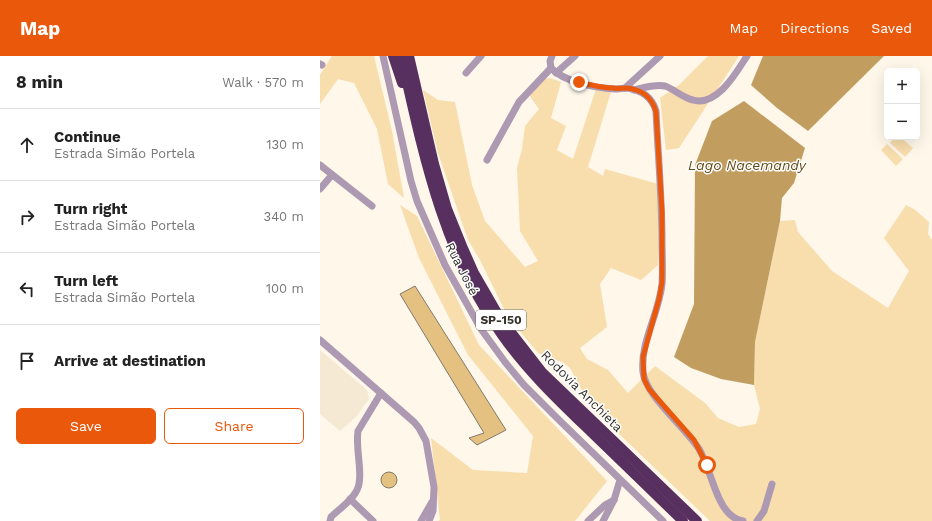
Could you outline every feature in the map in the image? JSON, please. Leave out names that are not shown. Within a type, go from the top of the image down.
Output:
[{"type":"highway","points":[[393,56],[417,128]]},
{"type":"highway","name":"Rodovia Anchieta","points":[[402,56],[417,128],[434,190],[455,250],[467,277],[502,335],[532,373],[555,398],[683,521]]},
{"type":"highway","name":"Rodovia Anchieta","points":[[409,56],[434,164],[447,209],[474,273],[500,318],[526,353],[548,378],[697,521]]},
{"type":"street","name":"Rua José","points":[[383,56],[418,201],[445,265],[481,329],[504,362],[524,385],[663,521]]},
{"type":"street","points":[[466,73],[480,56]]},
{"type":"street","points":[[552,56],[550,61],[554,70],[568,79],[597,86],[634,90],[645,94],[654,104],[656,112],[662,211],[662,282],[659,299],[643,357],[644,379],[649,389],[694,440],[704,458],[726,510],[732,516],[743,521]]},
{"type":"street","points":[[625,88],[660,56]]},
{"type":"street","points":[[634,90],[665,86],[692,100],[708,100],[731,80],[747,56]]},
{"type":"street","points":[[487,160],[519,102],[554,70],[573,57]]},
{"type":"street","points":[[320,165],[372,206]]},
{"type":"street","points":[[320,189],[332,175]]},
{"type":"street","points":[[320,340],[414,422],[424,435],[434,487],[433,511],[429,521]]},
{"type":"street","points":[[330,520],[331,517],[350,499],[357,490],[359,484],[358,431],[381,394]]},
{"type":"street","points":[[603,521],[614,500],[620,480]]},
{"type":"street","points":[[757,521],[764,511],[772,484]]},
{"type":"street","points":[[421,521],[434,496]]},
{"type":"street","points":[[350,499],[373,521]]},
{"type":"street","points":[[588,521],[605,505],[614,500]]},
{"type":"shaded area","points":[[332,56],[374,56],[392,131],[404,198],[388,184],[377,129],[354,83],[338,79],[320,104],[320,75]]},
{"type":"shaded area","points":[[708,56],[739,56],[679,148],[666,150],[660,98],[679,85]]},
{"type":"shaded area","points":[[550,78],[561,82],[551,118],[566,126],[557,150],[573,159],[596,89],[611,92],[588,167],[603,176],[605,169],[658,184],[658,265],[641,280],[611,268],[600,284],[607,327],[580,348],[587,359],[608,370],[628,393],[655,366],[705,403],[718,418],[739,427],[756,424],[760,409],[754,385],[755,342],[780,221],[795,220],[798,232],[832,271],[888,308],[909,271],[884,238],[906,205],[914,209],[929,222],[928,234],[932,240],[932,521],[710,521],[591,407],[570,368],[562,362],[538,353],[508,317],[480,260],[468,240],[438,153],[423,90],[438,100],[455,102],[472,185],[485,221],[525,267],[538,261],[520,231],[517,168],[522,149],[525,126],[539,109],[529,95],[543,79]]},
{"type":"shaded area","points":[[892,140],[904,140],[913,148],[905,157],[890,143]]},
{"type":"shaded area","points":[[887,144],[903,159],[896,166],[881,150]]},
{"type":"shaded area","points":[[400,205],[417,216],[479,345],[607,481],[575,521],[438,521],[440,520],[431,438],[473,470],[527,473],[533,436],[468,355],[419,258]]},
{"type":"shaded area","points":[[320,350],[367,390],[369,399],[356,417],[340,431],[320,414]]},
{"type":"water","name":"Lago Nacemandy","points":[[763,56],[884,56],[808,131],[777,108],[751,85]]},
{"type":"water","name":"Lago Nacemandy","points":[[744,101],[805,148],[794,183],[782,198],[780,221],[755,342],[754,385],[721,379],[691,368],[674,357],[694,304],[695,165],[712,121]]},
{"type":"building","points":[[415,286],[506,430],[477,445],[469,438],[484,433],[400,294]]},
{"type":"building","points":[[389,472],[395,474],[397,480],[395,486],[389,488],[383,486],[381,480],[383,474]]},
{"type":"route","points":[[579,82],[615,89],[625,88],[634,90],[645,94],[654,104],[656,112],[662,211],[662,282],[659,299],[644,350],[642,363],[644,379],[649,389],[694,440],[707,465]]}]
